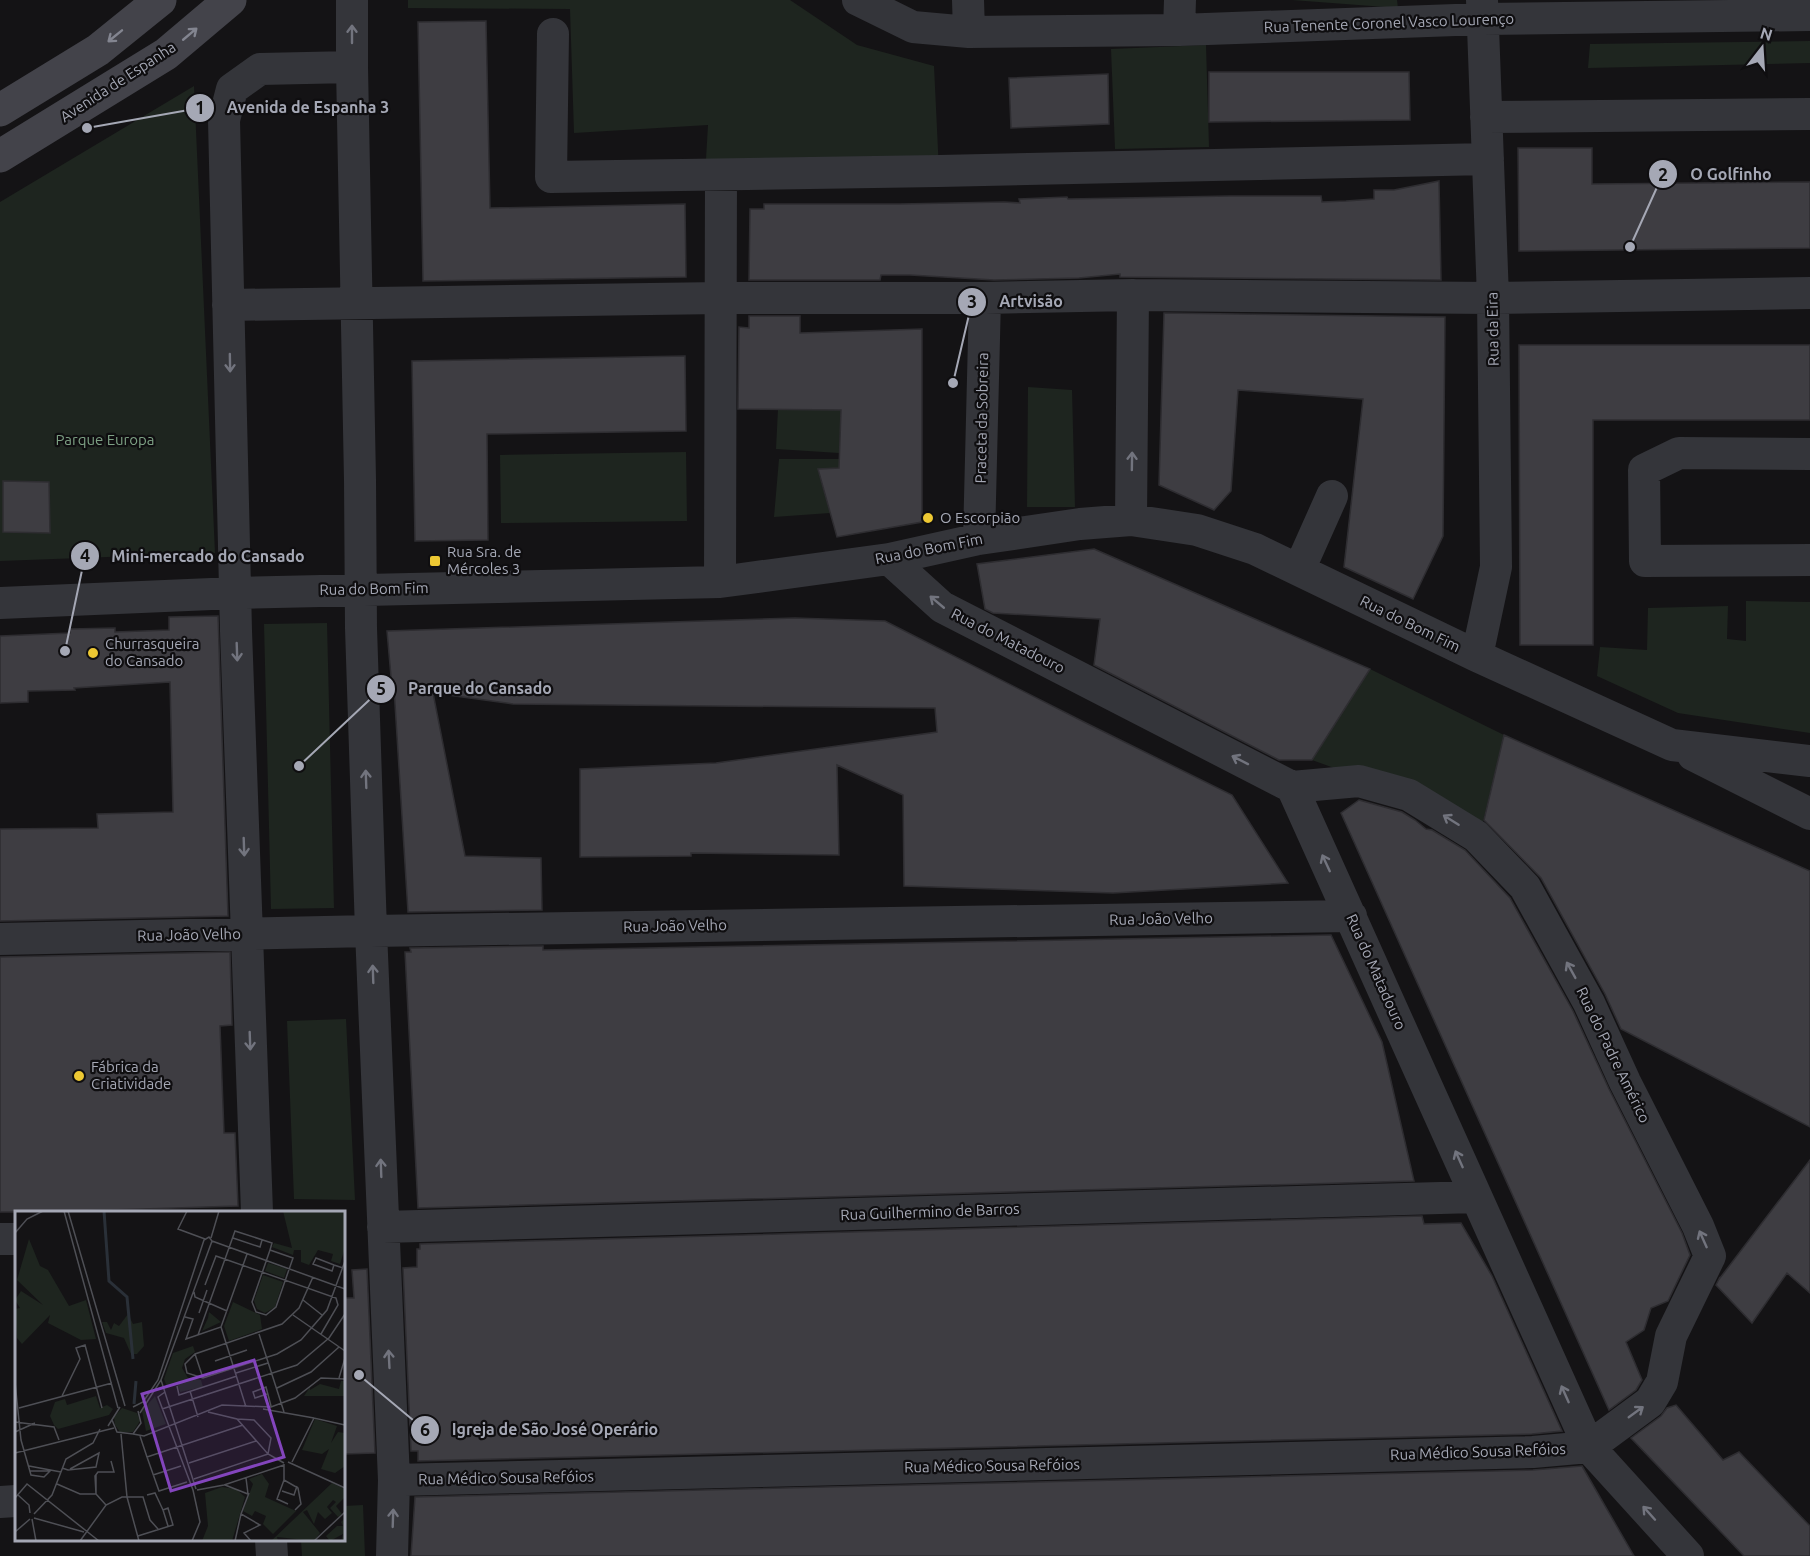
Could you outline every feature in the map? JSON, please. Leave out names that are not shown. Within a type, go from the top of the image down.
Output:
[{"type":"main road","points":[[0,110],[98,50],[160,0]]},
{"type":"main road","name":"Avenida de Espanha","points":[[0,156],[166,54],[230,0]]},
{"type":"street","points":[[352,0],[360,590],[371,930],[394,1480],[392,1556]]},
{"type":"street","name":"Rua Tenente Coronel Vasco Lourenço","points":[[858,0],[913,27],[969,32],[1180,15],[1779,8],[1810,15]]},
{"type":"street","points":[[968,0],[969,32]]},
{"type":"street","name":"Rua da Eira","points":[[1476,656],[1496,567],[1493,298],[1483,10]]},
{"type":"street","points":[[553,34],[551,177],[1488,159]]},
{"type":"street","points":[[257,1211],[235,593],[224,120],[232,89],[260,69],[352,67]]},
{"type":"street","points":[[1486,117],[1810,114]]},
{"type":"street","points":[[720,582],[721,175]]},
{"type":"street","points":[[228,305],[721,298],[985,298],[1133,295],[1493,298],[1810,293]]},
{"type":"street","points":[[1131,520],[1133,295]]},
{"type":"street","name":"Praceta da Sobreira","points":[[979,538],[985,298]]},
{"type":"street","points":[[1810,454],[1679,453],[1644,470],[1645,561],[1810,560]]},
{"type":"street","points":[[1299,570],[1332,496]]},
{"type":"street","name":"Rua do Bom Fim","points":[[0,603],[235,593],[720,582],[889,559],[979,538],[1080,524],[1131,520],[1197,530],[1255,549],[1476,656],[1672,745],[1810,761]]},
{"type":"street","name":"Rua do Matadouro","points":[[889,559],[942,607],[1292,787],[1589,1447],[1688,1556]]},
{"type":"street","points":[[1672,745],[1810,814]]},
{"type":"street","name":"Rua do Padre Américo","points":[[1292,787],[1359,781],[1409,795],[1476,836],[1525,887],[1589,1003],[1625,1082],[1698,1226],[1710,1256],[1671,1336],[1662,1382],[1650,1402],[1589,1447]]},
{"type":"street","name":"Rua João Velho","points":[[0,939],[371,930],[1351,916]]},
{"type":"street","name":"Rua Guilhermino de Barros","points":[[384,1227],[1476,1197]]},
{"type":"street","name":"Rua Médico Sousa Refóios","points":[[394,1480],[1533,1452],[1589,1447]]},
{"type":"street","points":[[0,1502],[15,1501]]},
{"type":"street","points":[[271,1541],[272,1556]]},
{"type":"green space","points":[[408,0],[790,0],[857,45],[934,66],[939,171],[706,159],[708,125],[574,133],[570,9],[408,8]]},
{"type":"green space","points":[[1292,0],[1397,0],[1398,8]]},
{"type":"green space","points":[[1810,41],[1810,63],[1588,68],[1590,44]]},
{"type":"green space","points":[[1206,45],[1209,147],[1115,149],[1111,49]]},
{"type":"green space","name":"Parque Europa","points":[[194,86],[215,553],[0,561],[0,202]]},
{"type":"green space","points":[[1028,387],[1072,390],[1075,507],[1027,507]]},
{"type":"green space","points":[[778,409],[841,410],[839,453],[776,449]]},
{"type":"green space","points":[[686,452],[687,521],[501,523],[500,455]]},
{"type":"green space","points":[[779,459],[839,459],[839,468],[818,470],[830,513],[774,517]]},
{"type":"green space","points":[[1746,601],[1810,602],[1810,733],[1678,713],[1597,676],[1600,647],[1647,650],[1648,608],[1728,606],[1727,639],[1746,641]]},
{"type":"green space","points":[[327,623],[334,908],[271,909],[264,624]]},
{"type":"green space","points":[[1370,669],[1504,735],[1483,822],[1312,760]]},
{"type":"green space","points":[[346,1019],[355,1200],[294,1199],[287,1021]]},
{"type":"green space","points":[[363,1505],[365,1556],[302,1556],[301,1541],[345,1541],[345,1506]]},
{"type":"building","points":[[486,21],[490,208],[685,204],[686,277],[423,281],[418,22]]},
{"type":"building","points":[[1209,72],[1409,72],[1410,120],[1209,122]]},
{"type":"building","points":[[1108,74],[1109,124],[1011,128],[1009,78]]},
{"type":"building","points":[[1518,148],[1592,148],[1592,184],[1810,182],[1810,248],[1519,251]]},
{"type":"building","points":[[1439,181],[1441,280],[1120,277],[1120,274],[1079,278],[994,280],[881,275],[880,280],[749,280],[750,209],[764,209],[764,204],[1020,203],[1019,199],[1067,197],[1068,199],[1230,196],[1321,196],[1322,202],[1374,199],[1374,190],[1394,190]]},
{"type":"building","points":[[1164,313],[1445,317],[1443,536],[1413,599],[1344,567],[1363,399],[1238,390],[1231,491],[1214,510],[1159,485]]},
{"type":"building","points":[[749,316],[800,316],[800,333],[922,329],[922,522],[837,537],[818,469],[839,468],[841,410],[738,409],[739,327],[749,328]]},
{"type":"building","points":[[1519,345],[1810,345],[1810,420],[1593,420],[1593,645],[1520,645]]},
{"type":"building","points":[[685,356],[686,431],[487,434],[488,540],[415,541],[412,361]]},
{"type":"building","points":[[3,481],[49,482],[50,533],[3,532]]},
{"type":"building","points":[[1094,549],[1370,669],[1312,760],[1279,760],[1094,665],[1100,619],[993,613],[985,609],[977,564]]},
{"type":"building","points":[[218,616],[228,916],[0,921],[0,829],[98,828],[97,814],[173,812],[170,682],[74,688],[75,690],[28,691],[28,702],[0,703],[0,636],[70,633],[70,629],[115,628],[115,632],[169,630],[169,617]]},
{"type":"building","points":[[795,618],[885,621],[1232,795],[1288,883],[1113,893],[904,886],[903,795],[837,765],[839,855],[691,853],[691,856],[580,857],[580,769],[716,763],[937,732],[935,708],[513,704],[433,693],[465,856],[541,858],[542,910],[408,912],[394,688],[392,688],[387,631]]},
{"type":"building","points":[[1504,735],[1810,871],[1810,1127],[1621,1029],[1605,994],[1541,878],[1484,820]]},
{"type":"building","points":[[1359,800],[1402,812],[1426,829],[1432,830],[1465,850],[1510,898],[1573,1011],[1609,1089],[1682,1233],[1690,1255],[1668,1301],[1651,1308],[1644,1330],[1626,1342],[1642,1380],[1636,1390],[1609,1410],[1341,813]]},
{"type":"building","points":[[1331,935],[1382,1042],[1414,1181],[418,1208],[405,952],[411,952],[410,948],[543,946],[543,950]]},
{"type":"building","name":"Fábrica da Criatividade","points":[[230,952],[232,1025],[220,1026],[224,1133],[235,1133],[238,1206],[0,1212],[0,957]]},
{"type":"building","points":[[1810,1160],[1810,1293],[1787,1273],[1752,1323],[1716,1285]]},
{"type":"building","points":[[1422,1216],[1424,1224],[1461,1223],[1492,1276],[1562,1431],[1532,1434],[418,1461],[418,1451],[411,1451],[403,1268],[417,1267],[417,1249],[420,1249],[420,1244]]},
{"type":"building","points":[[367,1269],[375,1453],[345,1454],[345,1298],[354,1298],[352,1270]]},
{"type":"building","points":[[1676,1405],[1723,1460],[1739,1452],[1810,1526],[1810,1556],[1744,1556],[1631,1438],[1661,1416],[1667,1408]]},
{"type":"building","points":[[1582,1466],[1634,1556],[411,1556],[415,1497],[1533,1470]]},
{"type":"place","name":"Avenida de Espanha 3","points":[[87,128]]},
{"type":"place","name":"O Golfinho","points":[[1630,247]]},
{"type":"place","name":"Artvisão","points":[[953,383]]},
{"type":"place","name":"O Escorpião","points":[[928,518]]},
{"type":"place","name":"Rua Sra. de Mércoles 3","points":[[435,561]]},
{"type":"place","name":"Mini-mercado do Cansado","points":[[65,651]]},
{"type":"place","name":"Churrasqueira do Cansado","points":[[93,653]]},
{"type":"place","name":"Parque do Cansado","points":[[299,766]]},
{"type":"place","name":"Fábrica da Criatividade","points":[[79,1076]]},
{"type":"place","name":"Igreja de São José Operário","points":[[359,1375]]}]
